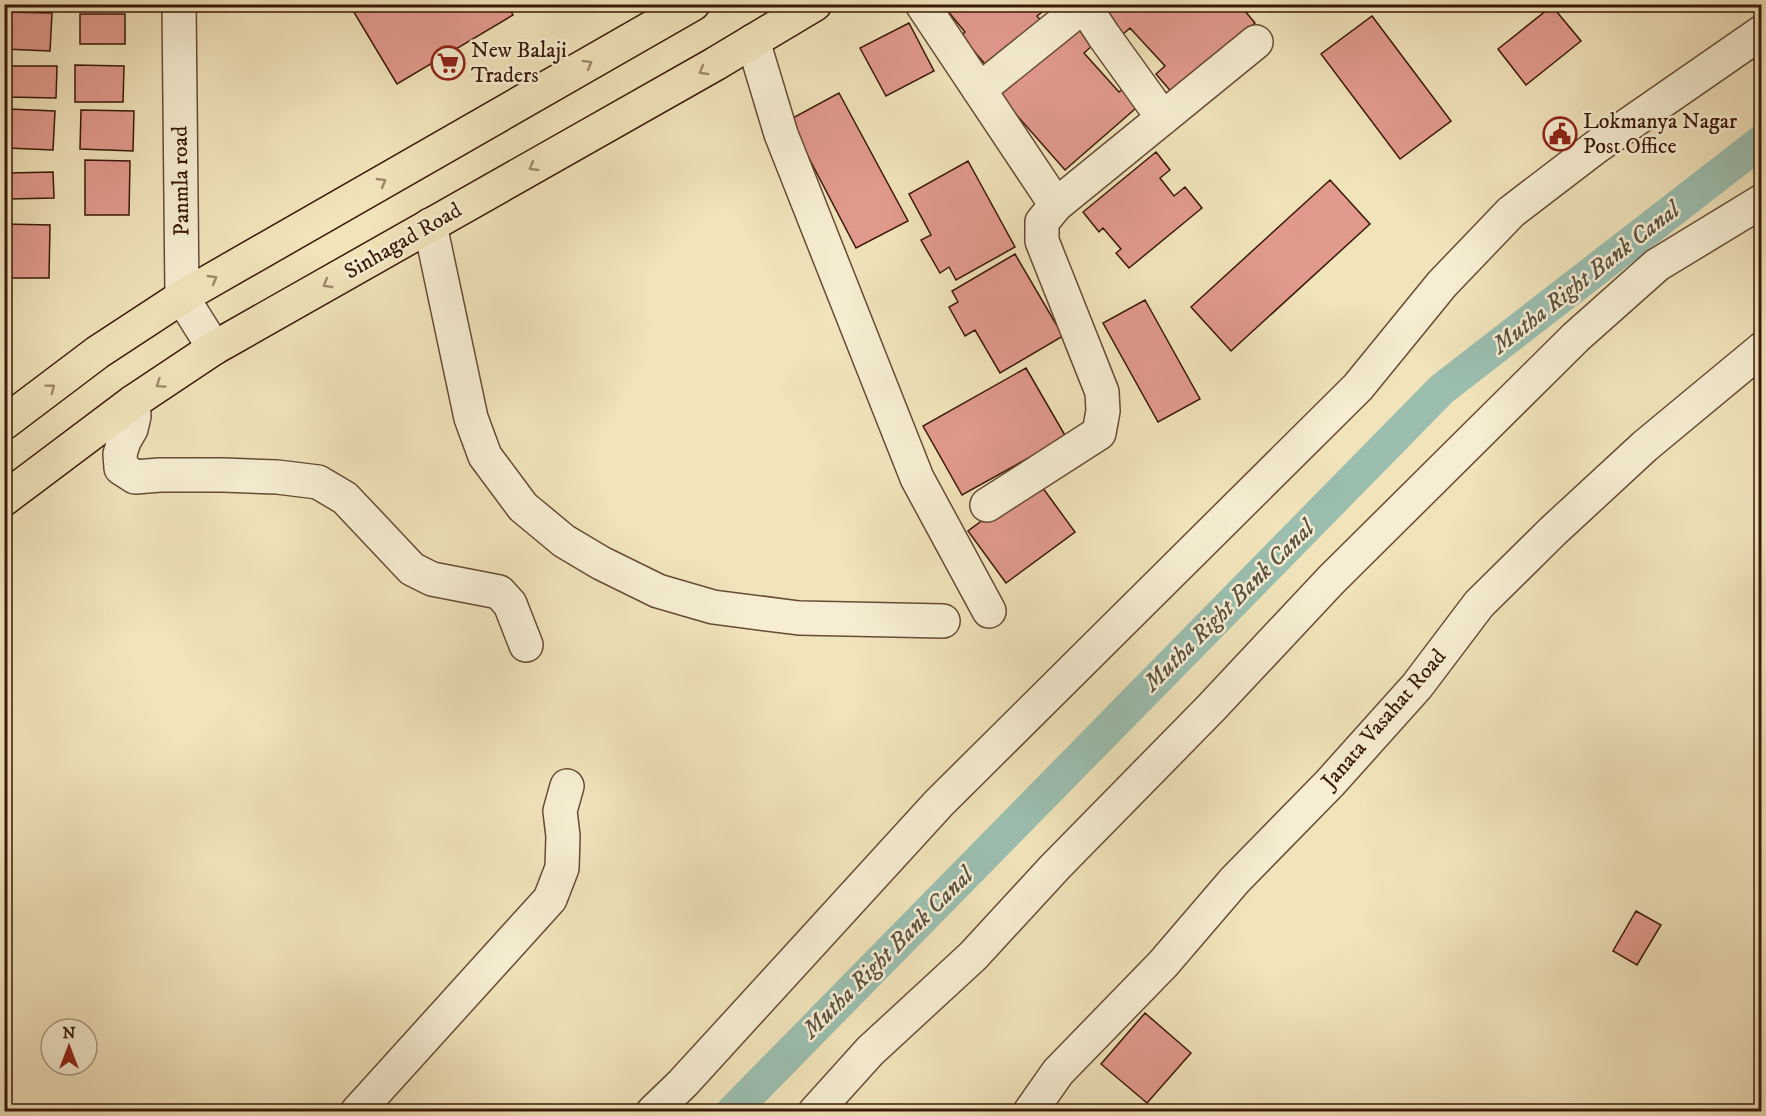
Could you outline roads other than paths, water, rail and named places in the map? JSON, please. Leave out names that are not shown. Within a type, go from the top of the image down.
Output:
[{"type":"main road","points":[[4,423],[98,352],[182,297],[693,4]]},
{"type":"main road","name":"Sinhagad Road","points":[[4,499],[133,402],[214,348],[816,4]]},
{"type":"street","name":"Panmla road","points":[[179,4],[182,297]]},
{"type":"street","points":[[922,4],[1056,205]]},
{"type":"street","points":[[979,90],[1084,5],[1163,118]]},
{"type":"street","points":[[653,1112],[683,1083],[939,803],[1358,387],[1442,284],[1512,212],[1596,147],[1761,33]]},
{"type":"street","points":[[753,41],[781,134],[916,478],[989,611]]},
{"type":"street","points":[[987,505],[1099,433],[1103,411],[1102,392],[1041,241],[1042,222],[1056,205],[1256,42]]},
{"type":"street","points":[[815,1112],[870,1051],[973,956],[1055,867],[1211,708],[1331,580],[1576,337],[1657,265],[1761,201]]},
{"type":"street","points":[[430,225],[471,418],[485,456],[523,507],[564,540],[601,563],[658,591],[713,607],[799,618],[943,621]]},
{"type":"street","points":[[182,297],[214,348]]},
{"type":"street","name":"Janata Vasahat Road","points":[[1030,1112],[1058,1072],[1163,964],[1235,880],[1330,783],[1417,686],[1479,604],[1553,531],[1645,446],[1761,349]]},
{"type":"street","points":[[133,402],[134,416],[131,429],[120,454],[121,468],[135,477],[234,475],[318,482],[345,498],[412,569],[432,579],[499,592],[510,604],[526,645]]},
{"type":"street","points":[[357,1112],[550,899],[562,867],[563,836],[560,811],[567,786]]},
{"type":"waterway","name":"Mutha Right Bank Canal","points":[[732,1112],[1442,389],[1762,141]]},
{"type":"place","name":"New Balaji Traders","points":[[448,63]]},
{"type":"place","name":"Lokmanya Nagar Post Office","points":[[1560,134]]}]
